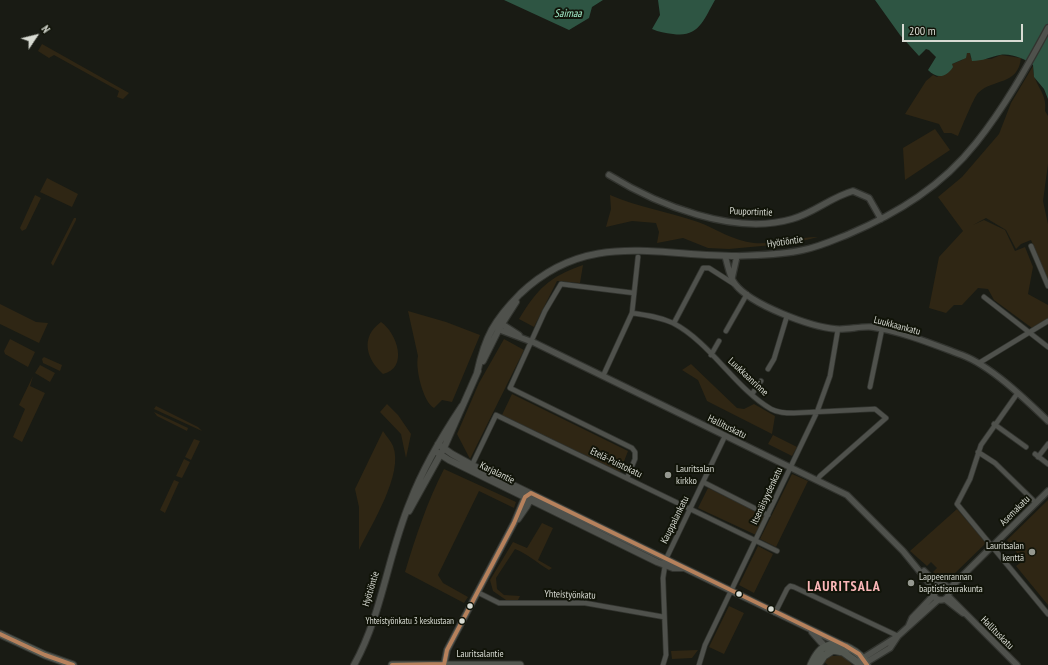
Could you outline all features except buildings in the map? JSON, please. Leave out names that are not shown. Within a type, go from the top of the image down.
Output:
[{"type":"main road","name":"Hyötiöntie","points":[[477,373],[492,326],[506,308],[522,292],[561,264],[586,256],[644,250],[737,256]]},
{"type":"main road","name":"Hyötiöntie","points":[[438,453],[444,448],[457,422],[462,406],[500,327],[522,292]]},
{"type":"main road","name":"Hyötiöntie","points":[[354,665],[376,609],[404,518],[416,500],[438,453],[438,444],[462,406]]},
{"type":"main road","name":"Karjalantie","points":[[438,444],[529,497]]},
{"type":"main road","name":"Karjalantie","points":[[438,453],[665,562],[683,568],[846,646],[863,663]]},
{"type":"main road","points":[[444,665],[447,650],[529,497]]},
{"type":"main road","name":"Karjalantie","points":[[810,630],[829,648],[843,652],[863,663]]},
{"type":"main road","points":[[0,634],[45,655],[72,665]]},
{"type":"main road","points":[[822,635],[829,648]]},
{"type":"main road","points":[[811,665],[829,648],[846,646]]},
{"type":"main road","points":[[818,665],[829,648]]},
{"type":"main road","name":"Lauritsalantie","points":[[392,665],[520,665]]},
{"type":"street","name":"Hyötiöntie","points":[[737,256],[772,255],[805,250],[830,242],[901,209],[935,186],[976,143],[1006,100],[1048,28]]},
{"type":"street","name":"Puuportintie","points":[[610,175],[630,188],[663,204],[709,218],[729,221],[775,222],[792,219],[807,214],[842,194],[853,191],[869,198],[881,219]]},
{"type":"street","points":[[1031,246],[1048,286]]},
{"type":"street","name":"Luukkaankatu","points":[[725,256],[732,278],[737,286],[747,294],[787,316],[824,328],[838,329],[865,327],[882,329],[962,355],[980,363],[1048,420]]},
{"type":"street","points":[[732,278],[737,256]]},
{"type":"street","points":[[603,376],[632,313],[638,257]]},
{"type":"street","points":[[674,324],[705,267],[737,286]]},
{"type":"street","points":[[627,478],[635,459],[636,452],[632,448],[510,388],[558,286],[561,284],[634,293]]},
{"type":"street","points":[[726,331],[747,294]]},
{"type":"street","points":[[984,297],[1048,347]]},
{"type":"street","name":"Luukkaanrinne","points":[[632,313],[656,317],[674,324],[695,339],[752,394],[772,409],[783,413],[875,409],[886,418],[824,472],[817,480]]},
{"type":"street","points":[[768,369],[774,359],[787,316]]},
{"type":"street","points":[[980,363],[1048,321]]},
{"type":"street","name":"Hallituskatu","points":[[492,326],[500,327],[603,376],[817,480],[851,499],[936,587]]},
{"type":"street","name":"Itsenäisyydenkatu","points":[[699,665],[705,645],[817,412],[830,376],[838,329]]},
{"type":"street","points":[[870,387],[882,329]]},
{"type":"street","points":[[711,355],[720,341]]},
{"type":"street","points":[[752,394],[761,381]]},
{"type":"street","points":[[1017,394],[994,424],[978,452],[970,479],[957,504],[1048,614]]},
{"type":"street","name":"Etelä-Puistokatu","points":[[472,464],[496,415],[777,551]]},
{"type":"street","points":[[994,424],[1026,447]]},
{"type":"street","name":"Kauppalankatu","points":[[662,665],[666,655],[662,578],[665,562],[725,436]]},
{"type":"street","points":[[1048,444],[1036,455],[1048,464]]},
{"type":"street","points":[[978,452],[994,463],[1036,503]]},
{"type":"street","points":[[703,482],[768,515]]},
{"type":"street","name":"Asemakatu","points":[[947,593],[960,576],[1048,491]]},
{"type":"street","points":[[775,613],[787,589],[790,586],[794,586],[898,636]]},
{"type":"street","points":[[936,598],[936,587],[947,593]]},
{"type":"street","name":"Yhteistyönkatu","points":[[477,592],[499,603],[585,603],[664,617]]},
{"type":"street","points":[[863,663],[890,648],[898,636],[916,622],[936,598],[947,593]]},
{"type":"street","name":"Hallituskatu","points":[[947,593],[965,614],[1017,665]]},
{"type":"shaded area","points":[[42,44],[129,93],[123,99],[117,97],[119,91],[54,55],[49,58],[38,51]]},
{"type":"shaded area","points":[[967,53],[970,53],[971,59],[991,59],[1001,55],[1021,58],[1019,67],[1015,73],[1004,80],[984,88],[978,93],[958,136],[951,133],[944,133],[939,124],[905,114],[926,81],[933,75],[937,77],[952,64],[962,60]]},
{"type":"shaded area","points":[[1033,66],[1033,72],[1044,98],[1045,111],[1048,116],[1048,164],[1043,201],[1048,224],[1048,281],[1031,240],[1021,244],[1016,249],[1006,230],[986,218],[973,225],[984,220],[1005,230],[1015,251],[1025,247],[1033,267],[1028,294],[1048,305],[1048,319],[1032,328],[994,300],[988,289],[978,288],[962,305],[954,305],[946,313],[929,308],[939,257],[963,231],[938,197],[962,177],[999,134],[1011,103]]},
{"type":"shaded area","points":[[935,129],[950,150],[905,180],[903,148]]},
{"type":"shaded area","points":[[47,178],[78,194],[72,207],[40,192]]},
{"type":"shaded area","points":[[35,195],[41,198],[26,229],[22,231],[20,228]]},
{"type":"shaded area","points":[[610,195],[631,203],[698,222],[746,242],[769,243],[818,237],[794,243],[729,249],[708,248],[683,238],[657,243],[659,232],[656,223],[632,221],[606,227],[611,209]]},
{"type":"shaded area","points":[[74,218],[76,218],[76,220],[53,266],[51,263]]},
{"type":"shaded area","points":[[583,265],[580,283],[557,281],[534,327],[519,319],[532,299],[545,285],[561,274]]},
{"type":"shaded area","points":[[0,304],[36,322],[48,323],[39,343],[0,324]]},
{"type":"shaded area","points":[[408,311],[446,322],[480,335],[452,402],[442,400],[434,408],[426,399],[419,376],[417,361],[418,356]]},
{"type":"shaded area","points":[[381,322],[392,334],[398,350],[396,365],[391,370],[383,374],[373,362],[369,355],[368,348],[370,334]]},
{"type":"shaded area","points":[[10,339],[35,352],[28,367],[5,354],[4,351]]},
{"type":"shaded area","points":[[504,339],[524,350],[470,459],[457,434],[479,383]]},
{"type":"shaded area","points":[[44,357],[62,365],[60,371],[43,363],[42,359]]},
{"type":"shaded area","points":[[691,364],[737,408],[744,409],[754,404],[775,416],[772,434],[707,401],[698,380],[682,370]]},
{"type":"shaded area","points":[[40,365],[55,373],[50,382],[35,373]]},
{"type":"shaded area","points":[[33,376],[30,386],[45,393],[22,442],[13,437],[25,409],[19,405]]},
{"type":"shaded area","points":[[512,394],[628,451],[620,472],[502,415]]},
{"type":"shaded area","points":[[387,404],[398,415],[411,434],[406,458],[401,434],[380,412]]},
{"type":"shaded area","points":[[156,406],[198,427],[202,431],[154,409]]},
{"type":"shaded area","points":[[154,412],[188,428],[187,431],[157,416]]},
{"type":"shaded area","points":[[383,431],[393,446],[395,457],[394,471],[385,499],[359,550],[359,507],[355,489]]},
{"type":"shaded area","points":[[773,435],[797,447],[792,456],[768,444]]},
{"type":"shaded area","points":[[194,439],[200,441],[191,460],[185,457]]},
{"type":"shaded area","points":[[184,459],[190,462],[182,478],[176,476]]},
{"type":"shaded area","points":[[444,469],[516,502],[514,508],[479,491],[438,575],[443,583],[468,597],[464,603],[405,572],[422,519]]},
{"type":"shaded area","points":[[792,474],[808,481],[776,547],[760,539]]},
{"type":"shaded area","points":[[174,480],[179,482],[165,513],[160,510]]},
{"type":"shaded area","points":[[708,488],[765,516],[756,535],[698,508]]},
{"type":"shaded area","name":"Lauritsalan kenttä","points":[[1048,500],[1048,605],[1016,566],[1023,561],[1007,540]]},
{"type":"shaded area","points":[[957,509],[986,543],[952,576],[944,580],[933,572],[937,568],[931,562],[927,566],[910,551]]},
{"type":"shaded area","points":[[542,523],[553,528],[538,560],[552,568],[549,570],[515,549],[496,578],[497,589],[504,595],[520,596],[518,600],[506,600],[493,591],[490,580],[513,542],[527,548]]},
{"type":"shaded area","points":[[758,546],[773,554],[754,593],[739,585]]},
{"type":"shaded area","points":[[729,606],[744,613],[724,654],[709,647]]},
{"type":"shaded area","points":[[698,650],[692,658],[672,659],[671,651]]},
{"type":"shaded area","points":[[829,656],[844,656],[852,665],[828,665],[824,662]]},
{"type":"water","name":"Saimaa","points":[[504,0],[603,0],[592,7],[589,18],[569,30]]},
{"type":"water","points":[[658,0],[715,0],[700,26],[689,33],[673,34],[652,29],[660,15]]},
{"type":"water","points":[[875,0],[1048,0],[1048,99],[1044,89],[1034,77],[1033,65],[1013,56],[1000,55],[983,60],[972,61],[970,53],[967,53],[966,58],[952,64],[953,67],[944,75],[938,76],[931,73],[928,70],[936,57],[926,49],[919,56],[900,35]]},
{"type":"transit line","name":"200","points":[[444,665],[447,650],[514,523],[525,497],[531,493],[846,646],[859,654],[867,665]]},
{"type":"transit line","name":"200","points":[[0,634],[45,655],[73,665]]},
{"type":"transit line","name":"200","points":[[392,665],[444,664]]},
{"type":"place","name":"Lauritsalan kirkko","points":[[668,475]]},
{"type":"place","name":"Lauritsalan kenttä","points":[[1032,552]]},
{"type":"place","name":"Lappeenrannan baptistiseurakunta","points":[[911,583]]},
{"type":"place","name":"Yhteistyönkatu 3 keskustaan","points":[[462,621]]},
{"type":"district","name":"LAURITSALA","points":[[844,587]]}]
